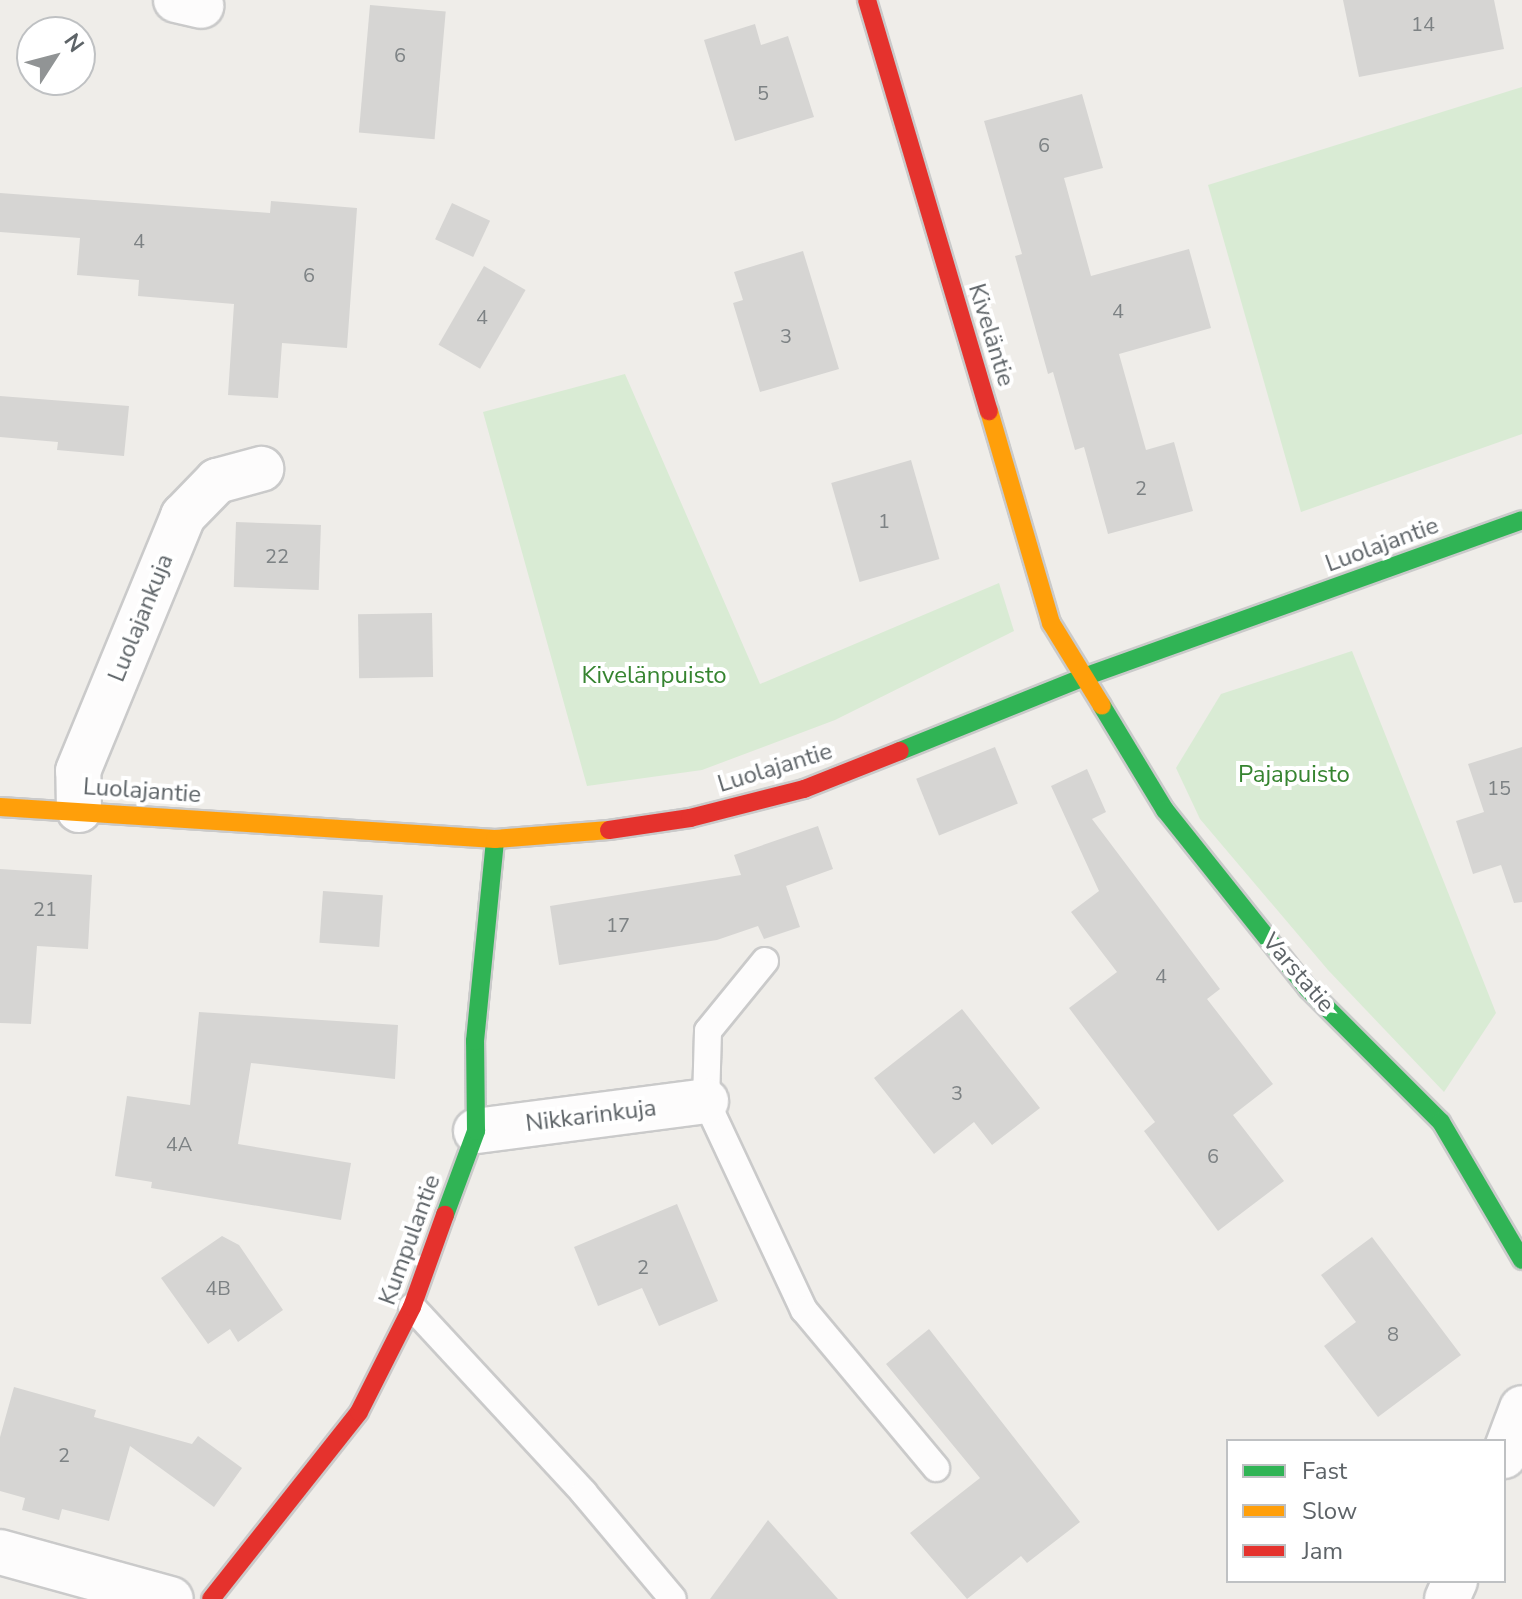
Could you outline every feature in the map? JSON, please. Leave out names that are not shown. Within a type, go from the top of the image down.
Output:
[{"type":"street","name":"Kiveläntie","points":[[867,0],[1051,623],[1084,677]]},
{"type":"street","name":"Luolajankuja","points":[[79,810],[78,771],[183,516],[217,481],[261,469]]},
{"type":"street","name":"Luolajantie","points":[[0,807],[495,839],[584,834],[690,818],[804,789],[1084,677],[1522,520]]},
{"type":"street","name":"Varstatie","points":[[1084,677],[1165,810],[1308,989],[1441,1122],[1522,1260]]},
{"type":"street","name":"Kumpulantie","points":[[211,1599],[359,1412],[412,1307],[476,1131],[475,1041],[495,839]]},
{"type":"street","name":"Nikkarinkuja","points":[[476,1131],[706,1101]]},
{"type":"street","points":[[1506,1451],[1522,1408]]},
{"type":"street","points":[[0,1552],[171,1599]]},
{"type":"lane","points":[[765,961],[708,1031],[706,1101],[804,1310],[936,1468]]},
{"type":"lane","points":[[412,1307],[584,1493],[673,1599]]},
{"type":"green space","points":[[1522,87],[1522,434],[1301,512],[1208,185]]},
{"type":"green space","name":"Kivelänpuisto","points":[[625,374],[760,684],[999,583],[1014,631],[835,720],[702,770],[587,786],[483,412]]},
{"type":"green space","name":"Pajapuisto","points":[[1352,651],[1496,1013],[1444,1092],[1328,970],[1200,819],[1176,768],[1221,694]]},
{"type":"building","points":[[1343,0],[1494,0],[1504,49],[1359,77]]},
{"type":"building","points":[[370,5],[446,12],[435,139],[359,133]]},
{"type":"building","points":[[755,24],[761,45],[788,36],[814,117],[735,141],[704,40]]},
{"type":"building","points":[[1082,94],[1103,168],[1064,178],[1091,276],[1189,249],[1211,328],[1119,354],[1146,450],[1174,442],[1193,511],[1108,534],[1084,447],[1075,450],[1053,372],[1048,374],[1015,256],[1022,254],[984,121]]},
{"type":"building","points":[[0,193],[270,213],[271,201],[357,208],[347,348],[282,343],[278,398],[228,395],[234,304],[138,296],[139,280],[77,275],[80,238],[0,232]]},
{"type":"building","points":[[452,203],[490,221],[473,257],[435,239]]},
{"type":"building","points":[[803,251],[839,369],[760,392],[733,303],[743,300],[734,272]]},
{"type":"building","points":[[484,266],[526,290],[480,369],[438,345]]},
{"type":"building","points":[[0,396],[129,406],[124,456],[57,450],[58,442],[0,437]]},
{"type":"building","points":[[911,460],[939,559],[860,582],[831,483]]},
{"type":"building","points":[[236,522],[321,525],[319,590],[234,587]]},
{"type":"building","points":[[432,613],[433,677],[359,678],[358,614]]},
{"type":"building","points":[[995,747],[1018,804],[939,835],[916,779]]},
{"type":"building","points":[[1522,747],[1522,902],[1514,903],[1501,865],[1473,874],[1456,821],[1484,812],[1468,764]]},
{"type":"building","points":[[1087,769],[1106,812],[1092,819],[1220,989],[1207,999],[1273,1084],[1233,1115],[1284,1181],[1218,1231],[1144,1131],[1155,1122],[1069,1008],[1117,972],[1071,912],[1099,891],[1051,786]]},
{"type":"building","points":[[818,826],[833,869],[786,886],[800,927],[764,939],[758,926],[717,940],[559,965],[550,906],[741,875],[734,855]]},
{"type":"building","points":[[0,869],[92,875],[88,949],[37,946],[31,1024],[0,1023]]},
{"type":"building","points":[[323,891],[383,895],[379,947],[319,943]]},
{"type":"building","points":[[962,1009],[1040,1108],[992,1145],[974,1122],[934,1154],[874,1078]]},
{"type":"building","points":[[199,1012],[398,1025],[395,1079],[251,1063],[238,1144],[351,1163],[341,1220],[151,1188],[152,1182],[115,1176],[127,1096],[190,1105]]},
{"type":"building","points":[[677,1204],[718,1301],[659,1326],[642,1288],[598,1306],[574,1247]]},
{"type":"building","points":[[222,1236],[239,1245],[283,1310],[238,1342],[230,1329],[208,1344],[161,1278]]},
{"type":"building","points":[[1372,1237],[1461,1355],[1378,1417],[1324,1346],[1356,1322],[1321,1275]]},
{"type":"building","points":[[929,1329],[1080,1522],[1027,1563],[1021,1556],[967,1599],[910,1533],[980,1478],[886,1364]]},
{"type":"building","points":[[14,1387],[96,1410],[94,1417],[192,1444],[198,1436],[242,1468],[214,1507],[130,1446],[109,1521],[62,1509],[59,1520],[22,1510],[25,1498],[0,1491],[0,1437]]},
{"type":"building","points":[[768,1520],[838,1599],[710,1599]]},
{"type":"traffic: fast","points":[[900,751],[1084,677],[1522,520]]},
{"type":"traffic: fast","points":[[1102,706],[1165,810],[1308,989],[1441,1122],[1522,1260]]},
{"type":"traffic: fast","points":[[445,1215],[476,1131],[475,1041],[495,839]]},
{"type":"traffic: slow","points":[[989,411],[1051,623],[1102,706]]},
{"type":"traffic: slow","points":[[0,807],[495,839],[609,830]]},
{"type":"traffic: jam","points":[[867,0],[989,411]]},
{"type":"traffic: jam","points":[[609,830],[690,818],[804,789],[900,751]]},
{"type":"traffic: jam","points":[[211,1599],[359,1412],[412,1307],[445,1215]]}]
